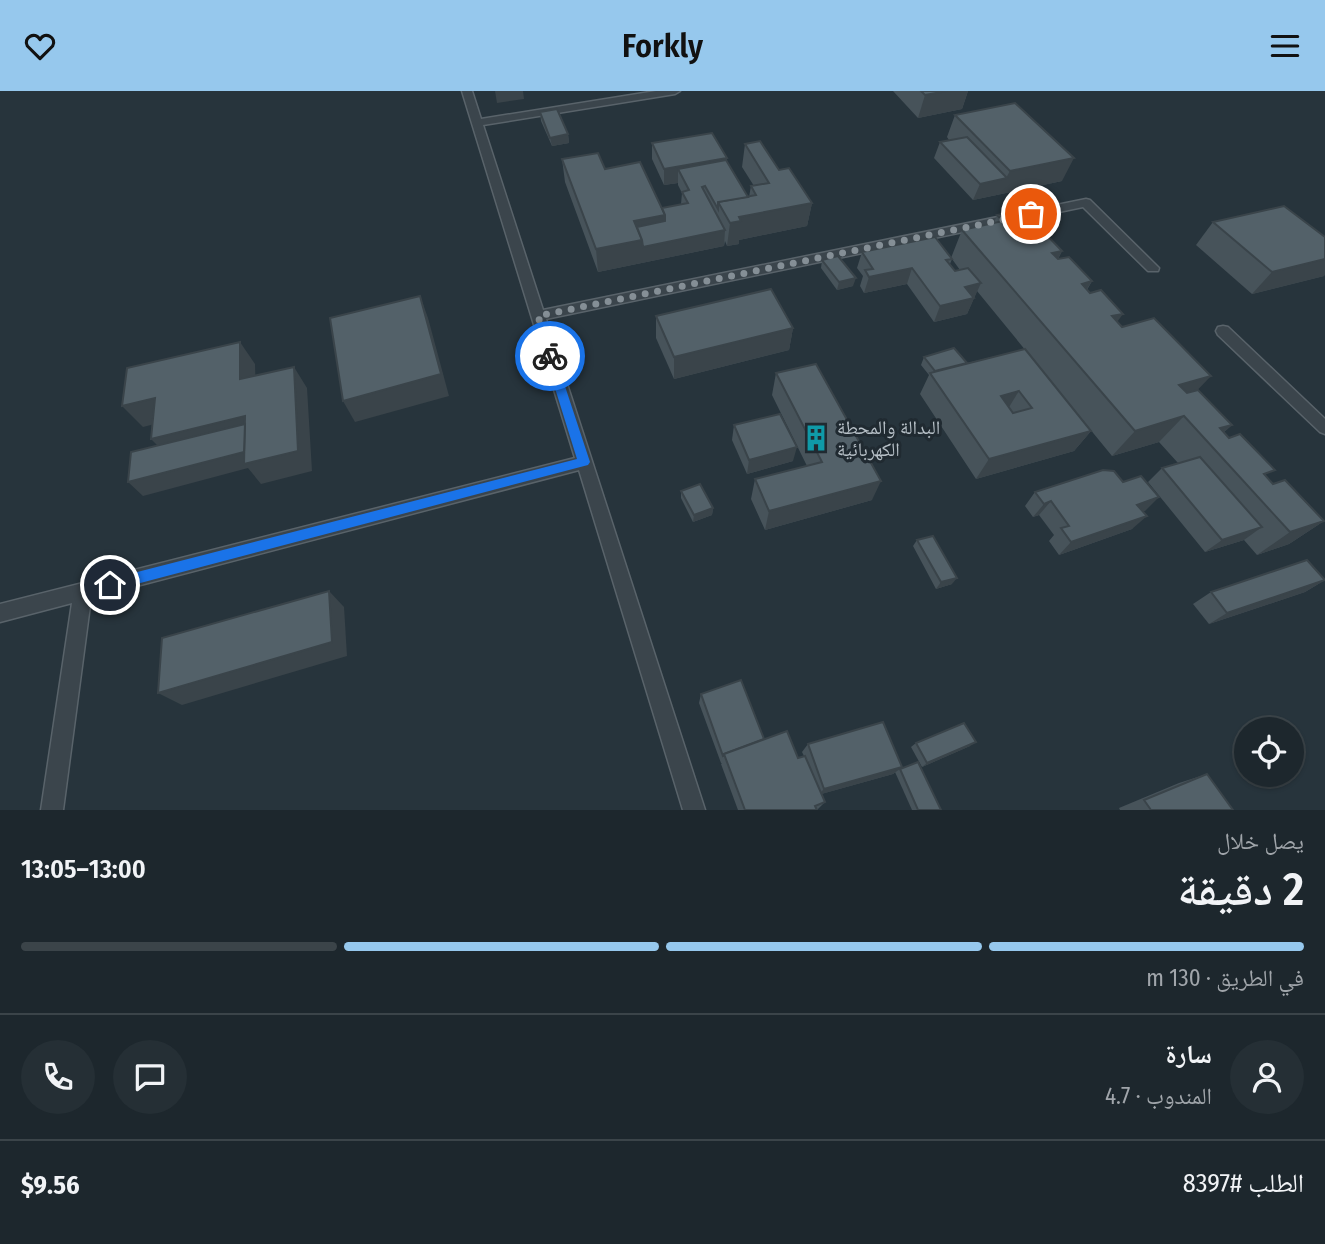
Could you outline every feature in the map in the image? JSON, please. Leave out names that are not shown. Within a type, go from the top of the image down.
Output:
[{"type":"lane","points":[[467,91],[694,810]]},
{"type":"lane","points":[[477,123],[675,91]]},
{"type":"lane","points":[[538,316],[1086,203],[1153,268]]},
{"type":"lane","points":[[1223,331],[1325,428]]},
{"type":"lane","points":[[0,613],[584,462]]},
{"type":"lane","points":[[52,810],[83,592]]},
{"type":"building","points":[[921,91],[947,91],[925,95]]},
{"type":"building","points":[[1015,103],[1074,158],[1010,171],[955,115]]},
{"type":"building","points":[[557,109],[568,134],[550,138],[540,112]]},
{"type":"building","points":[[712,133],[727,158],[664,169],[652,143]]},
{"type":"building","points":[[967,137],[1007,178],[980,184],[940,142]]},
{"type":"building","points":[[760,141],[779,170],[789,168],[812,203],[739,217],[741,221],[730,223],[718,202],[756,195],[751,186],[769,183],[745,144]]},
{"type":"building","points":[[598,153],[605,169],[640,162],[665,215],[634,221],[642,240],[596,249],[562,159]]},
{"type":"building","points":[[726,160],[748,197],[718,202],[718,209],[705,186],[702,187],[725,230],[643,247],[637,227],[665,221],[662,208],[688,203],[682,192],[689,190],[678,169]]},
{"type":"building","points":[[1284,206],[1325,237],[1325,259],[1272,272],[1213,222]]},
{"type":"building","points":[[1023,209],[1033,221],[1024,223],[1030,230],[1040,228],[1062,251],[1052,253],[1058,259],[1069,257],[1092,281],[1082,284],[1090,293],[1101,290],[1123,314],[1112,316],[1122,327],[1154,318],[1211,376],[1179,385],[1187,393],[1198,390],[1232,425],[1220,428],[1229,438],[1240,434],[1275,470],[1264,474],[1273,484],[1285,480],[1324,521],[1290,532],[1184,416],[1135,431],[962,230],[1003,221],[997,215]]},
{"type":"building","points":[[935,237],[952,259],[946,260],[955,271],[968,268],[981,283],[965,287],[974,298],[940,306],[912,268],[869,277],[865,270],[873,269],[862,252]]},
{"type":"building","points":[[838,256],[856,278],[839,282],[822,260]]},
{"type":"building","points":[[771,289],[793,328],[674,357],[656,316]]},
{"type":"building","points":[[420,296],[441,374],[343,401],[330,318]]},
{"type":"building","points":[[240,342],[240,379],[294,367],[298,451],[244,464],[245,416],[151,439],[155,398],[122,406],[127,368]]},
{"type":"building","points":[[954,348],[967,363],[935,371],[924,357]]},
{"type":"building","points":[[1025,349],[1091,431],[989,459],[930,373]],"holes":[[[1019,391],[1032,408],[1013,413],[1001,396]]]},
{"type":"building","points":[[816,364],[881,481],[769,511],[755,479],[822,462],[776,373]]},
{"type":"building","points":[[780,414],[797,447],[749,460],[734,425]]},
{"type":"building","points":[[245,424],[244,452],[128,482],[131,452]]},
{"type":"building","points":[[1200,457],[1262,527],[1222,540],[1162,468]]},
{"type":"building","points":[[1103,470],[1114,471],[1123,482],[1141,476],[1159,497],[1137,505],[1147,516],[1071,542],[1061,528],[1069,526],[1051,501],[1044,504],[1035,492]]},
{"type":"building","points":[[700,484],[713,508],[694,515],[681,491]]},
{"type":"building","points":[[933,536],[957,578],[941,582],[917,540]]},
{"type":"building","points":[[1307,560],[1325,580],[1227,613],[1211,592]]},
{"type":"building","points":[[329,591],[332,642],[158,693],[162,638]]},
{"type":"building","points":[[741,680],[764,739],[723,756],[701,694]]},
{"type":"building","points":[[883,722],[902,767],[824,789],[808,744]]},
{"type":"building","points":[[964,723],[976,742],[927,763],[916,743]]},
{"type":"building","points":[[787,731],[798,758],[805,756],[825,802],[815,806],[817,810],[745,810],[724,754]]},
{"type":"building","points":[[918,762],[941,810],[918,810],[900,769]]},
{"type":"building","points":[[1207,774],[1233,810],[1151,810],[1144,800]]},
{"type":"way so far","points":[[550,356],[538,316],[1031,214]]},
{"type":"place","name":"البدالة والمحطة الكهربائية","points":[[816,438]]},
{"type":"route","points":[[110,585],[584,462],[550,356]]}]
